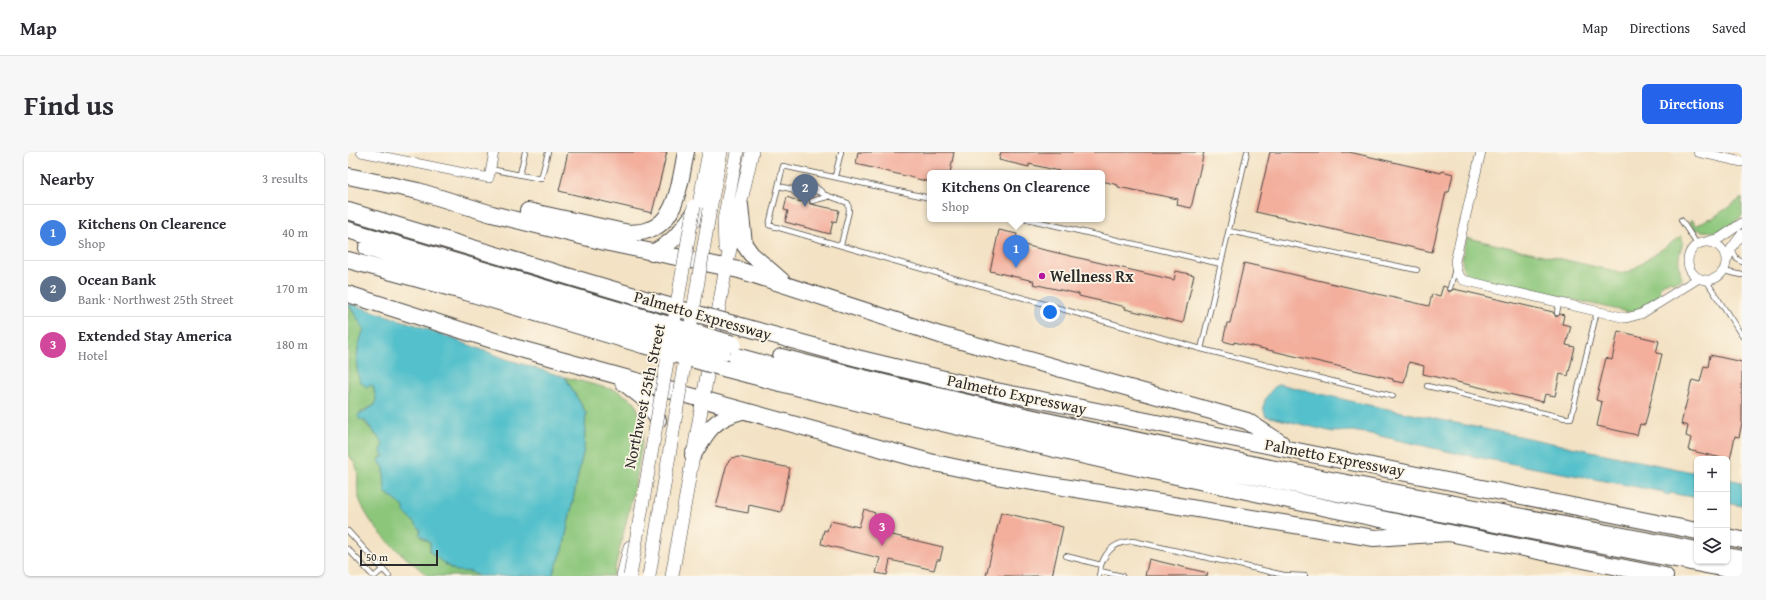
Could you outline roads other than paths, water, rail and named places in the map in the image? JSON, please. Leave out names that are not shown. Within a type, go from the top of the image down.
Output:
[{"type":"highway","points":[[348,176],[418,191],[477,200],[629,233],[645,231],[658,226],[669,214],[677,197],[686,152]]},
{"type":"highway","points":[[418,191],[492,214],[652,253],[726,267],[940,335],[1247,421],[1289,448]]},
{"type":"highway","points":[[740,205],[744,244],[751,254],[787,286]]},
{"type":"highway","points":[[652,253],[665,247],[676,239],[700,208]]},
{"type":"highway","name":"Palmetto Expressway","points":[[348,211],[736,326],[857,358],[986,389],[1289,448],[1694,530]]},
{"type":"highway","points":[[348,230],[649,332],[731,356],[889,396],[1050,434],[1252,476],[1742,572]]},
{"type":"highway","points":[[348,242],[731,356],[966,429],[1273,497],[1665,576]]},
{"type":"highway","points":[[348,260],[466,292],[649,332]]},
{"type":"highway","points":[[348,294],[485,339],[665,390],[930,462],[996,476],[1374,538],[1448,533]]},
{"type":"highway","points":[[731,356],[922,392],[1044,421],[1396,493],[1694,549]]},
{"type":"highway","points":[[615,376],[647,401],[658,420]]},
{"type":"highway","points":[[693,455],[712,425],[722,418],[742,411]]},
{"type":"highway","points":[[1730,538],[1742,540]]},
{"type":"highway","points":[[1730,556],[1742,558]]},
{"type":"main road","points":[[649,576],[700,208],[704,152]]},
{"type":"main road","name":"Northwest 25th Street","points":[[626,574],[665,390],[688,261],[700,208],[709,152]]},
{"type":"main road","points":[[626,574],[700,208],[721,152]]},
{"type":"main road","points":[[726,267],[724,220],[737,152]]},
{"type":"main road","points":[[672,576],[726,267],[752,152]]},
{"type":"street","points":[[361,152],[490,173],[494,152]]},
{"type":"street","points":[[1481,152],[1455,261],[1455,268],[1463,280],[1597,312],[1626,318],[1636,317],[1702,279],[1712,279],[1723,271],[1731,249],[1742,234]]},
{"type":"street","points":[[1698,152],[1742,162]]},
{"type":"street","points":[[1702,279],[1689,268],[1688,262],[1692,248],[1701,242],[1720,238],[1742,223]]},
{"type":"street","points":[[1701,242],[1713,242],[1720,246],[1725,252],[1727,260]]},
{"type":"lane","points":[[520,174],[524,152]]},
{"type":"lane","points":[[490,173],[520,174],[541,179],[548,152]]},
{"type":"lane","points":[[835,176],[841,152]]},
{"type":"lane","points":[[1201,349],[1247,152]]},
{"type":"lane","points":[[927,198],[904,194],[835,176],[783,166],[769,225],[1201,349],[1393,396]]},
{"type":"lane","points":[[779,186],[803,191],[791,189]]},
{"type":"lane","points":[[827,197],[814,194],[848,203],[849,211],[841,245]]},
{"type":"lane","points":[[1681,220],[1701,242]]},
{"type":"lane","points":[[1040,222],[1221,264]]},
{"type":"lane","points":[[1229,231],[1417,270]]},
{"type":"lane","points":[[1731,249],[1737,259],[1742,262]]},
{"type":"lane","points":[[1450,288],[1455,268]]},
{"type":"lane","points":[[1723,271],[1742,275]]},
{"type":"lane","points":[[1702,279],[1742,336]]},
{"type":"lane","points":[[1557,313],[1559,302]]},
{"type":"lane","points":[[1427,386],[1565,418],[1571,418],[1597,312]]},
{"type":"lane","points":[[348,531],[389,576]]},
{"type":"lane","points":[[1098,576],[1105,554],[1113,546],[1123,542],[1133,541],[1284,576],[1305,576]]},
{"type":"lane","points":[[348,549],[374,576],[383,569]]},
{"type":"lane","points":[[1066,556],[1101,565]]},
{"type":"lane","points":[[1100,571],[1122,576]]},
{"type":"water","points":[[348,303],[419,326],[509,360],[565,377],[586,413],[584,449],[563,550],[552,576],[478,576],[470,572],[460,572],[454,570],[430,552],[430,543],[420,535],[420,529],[404,512],[404,507],[385,492],[384,468],[379,461],[381,457],[384,457],[381,453],[383,443],[365,421],[359,419],[358,415],[375,405],[376,398],[373,386],[370,385],[367,387],[360,382],[357,369],[357,356],[364,329]]},
{"type":"water","points":[[1279,384],[1359,403],[1694,472],[1694,497],[1670,493],[1669,495],[1664,494],[1664,492],[1460,454],[1371,434],[1352,431],[1333,432],[1266,416],[1264,411],[1264,402]]},
{"type":"water","points":[[1730,480],[1742,482],[1742,506],[1730,504]]},
{"type":"place","name":"Ocean Bank","points":[[805,207]]},
{"type":"place","name":"Kitchens On Clearence","points":[[1016,268]]},
{"type":"place","name":"Wellness Rx","points":[[1042,276]]},
{"type":"place","name":"Extended Stay America","points":[[882,546]]}]
